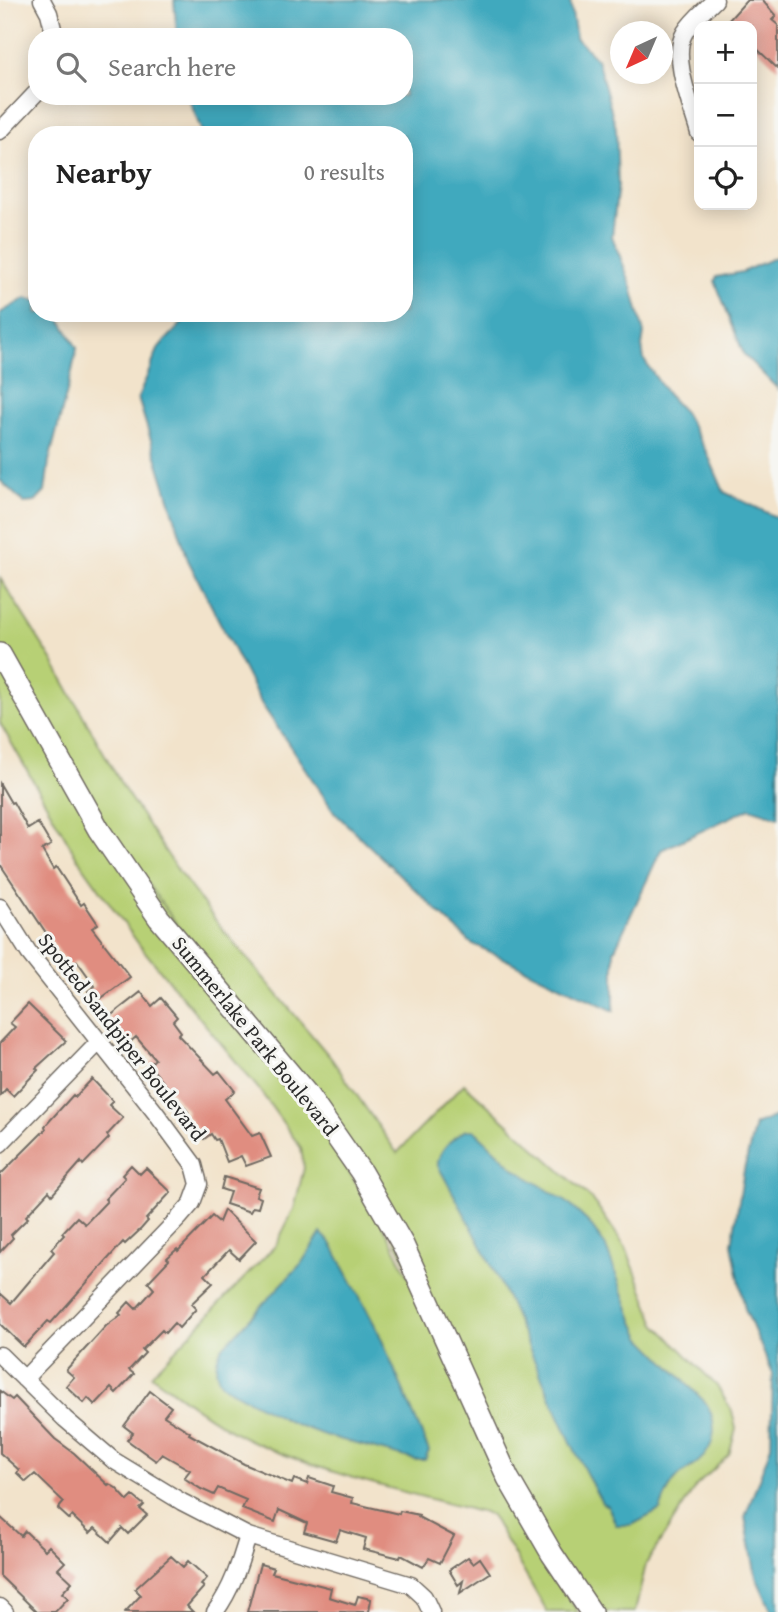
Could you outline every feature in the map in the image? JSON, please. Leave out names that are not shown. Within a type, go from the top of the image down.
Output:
[{"type":"main road","name":"Summerlake Park Boulevard","points":[[0,654],[99,830],[159,918],[306,1093],[361,1172],[403,1245],[508,1478],[591,1612]]},
{"type":"street","points":[[42,0],[53,28]]},
{"type":"street","points":[[694,115],[679,61],[678,47],[685,31],[715,0]]},
{"type":"street","points":[[0,131],[28,101]]},
{"type":"street","name":"Spotted Sandpiper Boulevard","points":[[0,907],[29,953],[194,1164],[199,1184],[192,1203],[179,1218],[24,1379]]},
{"type":"street","points":[[0,1144],[100,1041]]},
{"type":"street","points":[[0,1355],[65,1419],[113,1460],[182,1502],[248,1536],[411,1585],[424,1597],[431,1612]]},
{"type":"street","points":[[215,1612],[237,1571],[248,1536]]},
{"type":"street","points":[[0,1607],[5,1612]]},
{"type":"green space","points":[[0,578],[52,660],[124,789],[179,872],[219,925],[331,1058],[397,1153],[464,1084],[593,1200],[626,1248],[656,1324],[717,1386],[732,1411],[736,1429],[729,1455],[696,1486],[646,1564],[635,1612],[591,1612],[552,1554],[361,1172],[159,918],[0,654]]},
{"type":"green space","points":[[0,669],[24,710],[305,1105],[381,1221],[568,1597],[578,1612],[547,1612],[491,1515],[371,1483],[282,1454],[227,1428],[151,1375],[276,1245],[294,1209],[304,1168],[301,1148],[258,1088],[140,946],[76,856],[0,723]]},
{"type":"water","points":[[174,0],[570,0],[576,38],[597,59],[616,128],[618,185],[612,236],[632,287],[644,333],[644,360],[667,394],[684,412],[708,455],[724,492],[778,518],[778,817],[750,808],[661,850],[614,951],[614,1011],[471,943],[335,813],[261,703],[188,560],[138,398],[159,347],[183,322],[413,322],[413,126],[200,126],[191,105],[413,105],[413,28],[176,28]]},
{"type":"water","points":[[778,256],[778,389],[744,355],[715,281],[717,277],[742,272]]},
{"type":"water","points":[[28,299],[28,322],[62,322],[77,348],[49,461],[45,492],[35,502],[24,503],[0,480],[0,313]]},
{"type":"water","points":[[778,1115],[778,1612],[772,1612],[756,1577],[745,1517],[771,1446],[773,1374],[745,1309],[732,1244],[744,1170],[755,1125]]},
{"type":"water","points":[[466,1130],[474,1130],[515,1169],[568,1203],[589,1223],[605,1245],[641,1337],[706,1403],[710,1411],[714,1434],[709,1450],[675,1480],[660,1510],[632,1525],[616,1525],[608,1506],[602,1503],[564,1427],[491,1264],[438,1166],[443,1150]]},
{"type":"water","points":[[321,1233],[331,1243],[378,1331],[429,1451],[425,1460],[416,1460],[324,1435],[290,1422],[226,1388],[219,1380],[216,1365],[221,1349],[301,1264]]},
{"type":"building","points":[[747,0],[762,0],[776,16],[772,20],[778,25],[778,69],[757,49],[757,21],[728,21]]},
{"type":"building","points":[[0,784],[28,829],[38,823],[51,845],[42,850],[53,869],[56,867],[81,905],[84,903],[98,924],[92,928],[130,977],[96,1002],[88,991],[95,986],[77,961],[69,967],[0,864]]},
{"type":"building","points":[[141,992],[152,1006],[161,998],[177,1017],[173,1021],[181,1032],[178,1035],[215,1074],[219,1071],[235,1091],[225,1099],[252,1136],[260,1133],[271,1157],[246,1166],[241,1156],[227,1162],[218,1139],[215,1140],[211,1134],[204,1139],[186,1114],[188,1112],[149,1065],[155,1059],[136,1037],[129,1043],[109,1017]]},
{"type":"building","points":[[28,1004],[66,1041],[36,1068],[38,1070],[13,1096],[6,1089],[0,1096],[0,1043],[15,1027],[10,1023]]},
{"type":"building","points":[[92,1079],[113,1101],[109,1105],[123,1118],[107,1135],[109,1138],[83,1165],[81,1162],[52,1195],[49,1191],[26,1216],[28,1218],[11,1235],[13,1238],[0,1252],[0,1175],[46,1129],[45,1126],[73,1095],[75,1097]]},
{"type":"building","points":[[131,1165],[140,1174],[146,1168],[171,1192],[146,1219],[148,1221],[141,1229],[125,1244],[123,1242],[51,1323],[48,1321],[24,1347],[0,1324],[0,1293],[11,1303],[54,1252],[51,1249],[64,1235],[62,1233],[77,1217],[85,1224],[125,1178],[122,1175]]},
{"type":"building","points":[[224,1177],[259,1188],[256,1196],[261,1198],[258,1208],[253,1207],[250,1212],[226,1204],[230,1192],[221,1189]]},
{"type":"building","points":[[224,1210],[256,1241],[239,1259],[229,1250],[205,1275],[213,1283],[191,1304],[196,1309],[179,1328],[174,1323],[165,1333],[162,1330],[142,1350],[145,1353],[129,1370],[134,1374],[116,1393],[111,1388],[95,1405],[88,1398],[84,1403],[66,1386],[74,1377],[66,1370],[106,1326],[121,1315],[119,1313],[129,1302],[136,1309],[154,1289],[148,1282],[169,1260],[167,1258],[177,1249],[178,1251],[212,1216],[219,1222]]},
{"type":"building","points":[[0,1391],[12,1400],[15,1397],[55,1439],[108,1485],[116,1488],[128,1501],[133,1496],[144,1505],[140,1509],[147,1515],[128,1534],[122,1528],[110,1542],[95,1528],[90,1533],[72,1516],[69,1519],[58,1509],[64,1502],[35,1474],[26,1482],[17,1473],[19,1470],[0,1453]]},
{"type":"building","points":[[150,1391],[171,1407],[164,1416],[190,1432],[189,1434],[244,1464],[292,1484],[294,1479],[307,1484],[309,1478],[333,1486],[331,1492],[353,1498],[352,1503],[399,1514],[400,1511],[419,1515],[418,1517],[454,1536],[440,1563],[429,1558],[423,1567],[401,1555],[400,1558],[363,1549],[366,1538],[340,1530],[336,1541],[304,1532],[307,1523],[279,1510],[275,1522],[242,1509],[246,1500],[218,1488],[214,1495],[201,1489],[184,1478],[190,1470],[162,1454],[156,1461],[127,1440],[133,1433],[124,1426]]},
{"type":"building","points":[[0,1517],[21,1536],[25,1531],[45,1550],[49,1546],[65,1562],[58,1569],[72,1582],[62,1593],[68,1598],[55,1612],[37,1612],[0,1576]]},
{"type":"building","points":[[171,1556],[183,1567],[188,1561],[207,1578],[201,1585],[204,1587],[187,1606],[193,1612],[125,1612],[141,1595],[135,1589]]},
{"type":"building","points":[[468,1557],[473,1563],[480,1558],[490,1573],[460,1593],[463,1581],[458,1585],[449,1570]]},
{"type":"building","points":[[260,1564],[274,1568],[272,1573],[331,1588],[329,1597],[355,1605],[358,1596],[371,1599],[369,1612],[247,1612]]}]
